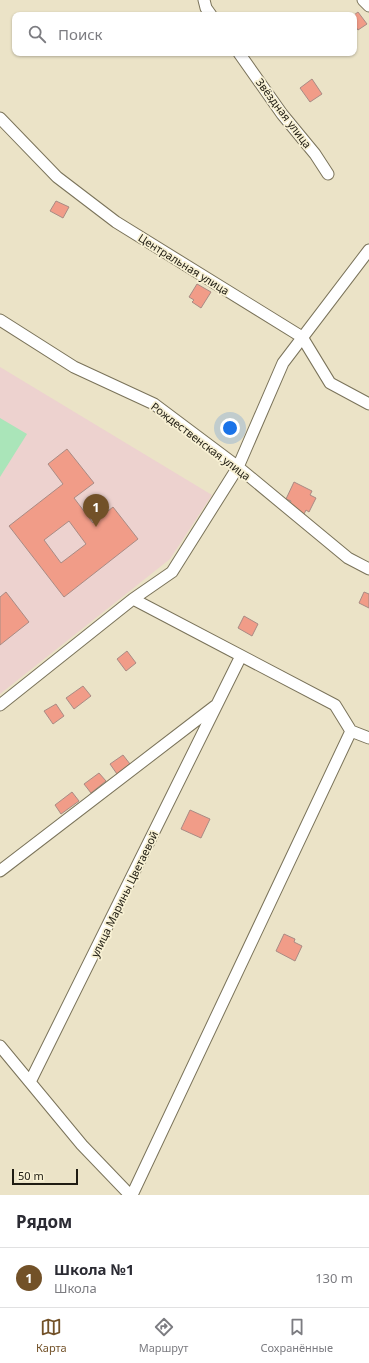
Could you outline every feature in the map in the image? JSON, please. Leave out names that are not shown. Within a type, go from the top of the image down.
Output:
[{"type":"street","points":[[204,0],[209,12]]},
{"type":"street","points":[[363,0],[369,6]]},
{"type":"street","name":"Звёздная улица","points":[[241,56],[282,114],[315,154],[328,174]]},
{"type":"street","name":"Центральная улица","points":[[0,118],[57,177],[116,222],[302,337],[330,384],[369,404]]},
{"type":"street","points":[[0,705],[133,599],[172,572],[238,467],[283,363],[369,250]]},
{"type":"street","name":"Рождественская улица","points":[[0,320],[74,367],[154,404],[238,467],[348,558],[369,569]]},
{"type":"street","points":[[133,599],[335,704],[351,731],[369,738]]},
{"type":"street","name":"улица Марины Цветаевой","points":[[30,1082],[242,656]]},
{"type":"street","name":"улица Марины Цветаевой","points":[[0,872],[217,705]]},
{"type":"street","points":[[0,1046],[82,1145],[131,1195],[351,731]]},
{"type":"shaded area","points":[[0,367],[212,495],[170,559],[0,694]]},
{"type":"green space","points":[[0,418],[27,434],[0,477]]},
{"type":"building","points":[[358,12],[367,24],[358,30],[357,28]]},
{"type":"building","points":[[312,79],[322,94],[310,102],[300,88]]},
{"type":"building","points":[[56,201],[69,207],[63,218],[50,211]]},
{"type":"building","points":[[197,284],[211,292],[201,308],[192,302],[194,300],[189,297]]},
{"type":"building","points":[[67,449],[94,483],[74,498],[93,523],[113,507],[138,539],[64,597],[9,526],[63,484],[48,464]],"holes":[[[69,521],[86,544],[61,563],[44,540]]]},
{"type":"building","points":[[294,482],[312,491],[310,495],[316,498],[309,512],[306,510],[303,516],[292,510],[294,506],[290,504],[291,501],[286,499]]},
{"type":"building","points":[[6,592],[29,622],[0,645],[0,597]]},
{"type":"building","points":[[364,592],[369,594],[369,608],[359,603]]},
{"type":"building","points":[[244,616],[258,624],[252,636],[238,628]]},
{"type":"building","points":[[127,651],[136,663],[126,671],[117,659]]},
{"type":"building","points":[[83,686],[91,696],[74,709],[66,698]]},
{"type":"building","points":[[56,704],[64,716],[53,724],[44,711]]},
{"type":"building","points":[[123,755],[130,764],[117,774],[110,764]]},
{"type":"building","points":[[99,773],[106,781],[91,793],[84,784]]},
{"type":"building","points":[[72,792],[79,801],[61,814],[55,805]]},
{"type":"building","points":[[190,810],[210,819],[201,838],[181,829]]},
{"type":"building","points":[[284,934],[295,939],[294,942],[302,946],[295,961],[276,951]]},
{"type":"place","name":"Школа №1","points":[[96,527]]}]
